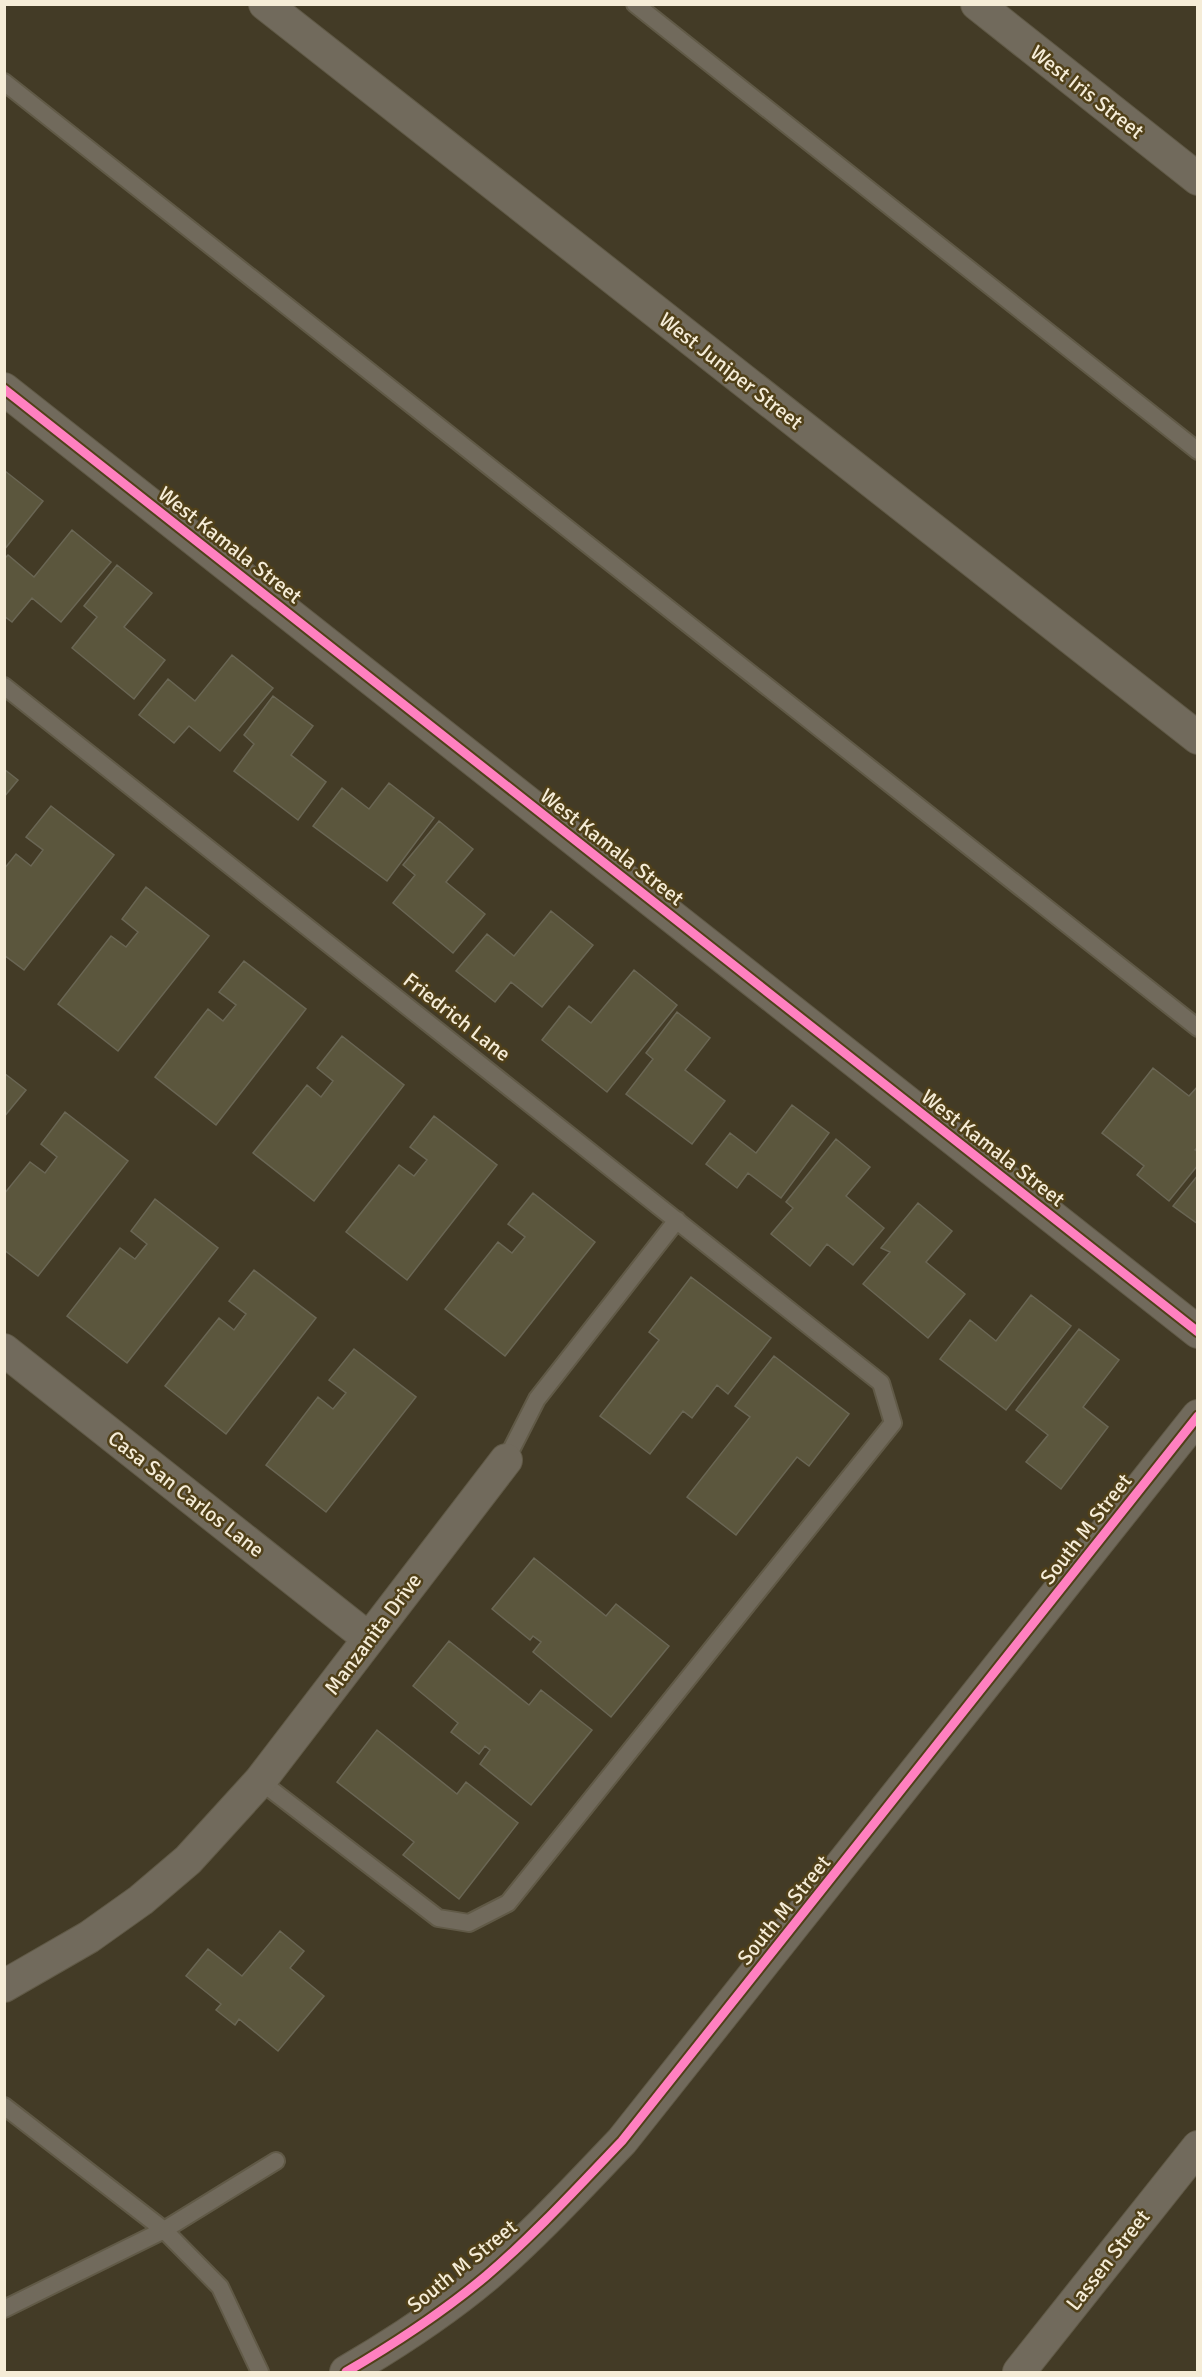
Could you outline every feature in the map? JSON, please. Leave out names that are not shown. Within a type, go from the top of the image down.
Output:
[{"type":"street","name":"West Juniper Street","points":[[266,4],[1197,738]]},
{"type":"street","name":"West Iris Street","points":[[977,4],[1197,179]]},
{"type":"street","name":"West Kamala Street","points":[[4,389],[1197,1332]]},
{"type":"street","name":"Casa San Carlos Lane","points":[[4,1350],[368,1638]]},
{"type":"street","name":"South M Street","points":[[346,2373],[388,2347],[485,2277],[541,2225],[622,2141],[1197,1416]]},
{"type":"street","name":"Manzanita Drive","points":[[4,1986],[89,1936],[141,1900],[188,1860],[260,1781],[506,1460]]},
{"type":"street","name":"Lassen Street","points":[[1019,2373],[1197,2147]]},
{"type":"lane","points":[[635,4],[1197,451]]},
{"type":"lane","points":[[4,82],[1197,1028]]},
{"type":"lane","name":"Friedrich Lane","points":[[4,686],[881,1383],[893,1423],[508,1903],[469,1923],[438,1918],[260,1781]]},
{"type":"lane","name":"Manzanita Drive","points":[[506,1460],[537,1399],[677,1220]]},
{"type":"lane","points":[[4,2106],[164,2230],[220,2287],[260,2373]]},
{"type":"lane","points":[[4,2309],[164,2230],[276,2161]]},
{"type":"building","points":[[4,471],[43,501],[4,550]]},
{"type":"building","points":[[72,530],[111,562],[61,622],[32,598],[12,622],[4,616],[4,559],[8,555],[34,577]]},
{"type":"building","points":[[117,565],[152,593],[124,627],[165,660],[134,699],[72,648],[97,617],[84,606]]},
{"type":"building","points":[[232,655],[273,688],[220,751],[189,726],[174,743],[139,715],[168,679],[195,701]]},
{"type":"building","points":[[273,696],[313,726],[291,755],[326,782],[298,820],[234,771],[254,744],[244,735]]},
{"type":"building","points":[[4,769],[18,780],[4,797]]},
{"type":"building","points":[[389,783],[434,818],[387,881],[313,826],[342,788],[369,809]]},
{"type":"building","points":[[51,806],[114,855],[24,970],[4,955],[4,869],[16,854],[31,866],[43,850],[26,837]]},
{"type":"building","points":[[439,821],[473,849],[446,882],[485,914],[453,953],[393,903],[415,875],[403,865]]},
{"type":"building","points":[[146,887],[209,936],[118,1051],[58,1004],[111,936],[126,947],[138,932],[122,919]]},
{"type":"building","points":[[551,911],[593,945],[542,1007],[511,982],[495,1002],[456,971],[487,934],[514,956]]},
{"type":"building","points":[[244,961],[306,1009],[216,1125],[155,1077],[208,1009],[223,1021],[236,1005],[219,992]]},
{"type":"building","points":[[634,970],[677,1005],[607,1092],[542,1040],[569,1006],[591,1023]]},
{"type":"building","points":[[677,1012],[710,1038],[685,1070],[725,1101],[692,1144],[626,1094],[653,1059],[646,1053]]},
{"type":"building","points":[[342,1036],[404,1085],[314,1201],[253,1153],[307,1085],[321,1097],[333,1081],[317,1068]]},
{"type":"building","points":[[1153,1068],[1189,1096],[1198,1086],[1198,1147],[1195,1150],[1198,1152],[1198,1165],[1169,1201],[1137,1175],[1144,1166],[1102,1133]]},
{"type":"building","points":[[4,1073],[26,1090],[4,1117]]},
{"type":"building","points":[[792,1105],[829,1133],[781,1198],[748,1173],[737,1188],[706,1164],[730,1133],[756,1153]]},
{"type":"building","points":[[65,1112],[128,1161],[38,1276],[4,1250],[4,1194],[30,1162],[45,1173],[57,1157],[41,1144]]},
{"type":"building","points":[[434,1116],[497,1165],[407,1280],[346,1232],[399,1165],[414,1176],[427,1160],[410,1147]]},
{"type":"building","points":[[836,1139],[870,1167],[846,1196],[884,1228],[853,1265],[827,1244],[810,1266],[771,1234],[793,1208],[786,1202]]},
{"type":"building","points":[[1198,1175],[1198,1224],[1173,1206]]},
{"type":"building","points":[[533,1193],[595,1242],[505,1356],[445,1309],[498,1242],[512,1253],[525,1237],[508,1224]]},
{"type":"building","points":[[155,1199],[218,1248],[127,1363],[67,1316],[120,1248],[135,1259],[147,1244],[131,1231]]},
{"type":"building","points":[[918,1203],[952,1231],[926,1262],[965,1294],[928,1338],[863,1284],[890,1252],[881,1248]]},
{"type":"building","points":[[254,1270],[316,1318],[226,1434],[165,1386],[219,1318],[234,1330],[246,1314],[229,1301]]},
{"type":"building","points":[[691,1277],[771,1338],[728,1394],[717,1385],[692,1418],[683,1411],[650,1454],[600,1416],[659,1340],[649,1332]]},
{"type":"building","points":[[1031,1295],[1071,1326],[1006,1410],[940,1359],[970,1320],[996,1341]]},
{"type":"building","points":[[1079,1329],[1119,1360],[1083,1407],[1108,1427],[1061,1489],[1026,1462],[1048,1435],[1016,1410]]},
{"type":"building","points":[[354,1349],[416,1397],[326,1512],[266,1465],[318,1397],[333,1409],[346,1393],[329,1380]]},
{"type":"building","points":[[774,1356],[849,1414],[809,1466],[797,1457],[736,1535],[687,1497],[750,1417],[735,1406]]},
{"type":"building","points":[[534,1558],[606,1616],[616,1604],[669,1646],[611,1717],[533,1652],[541,1642],[533,1636],[530,1640],[492,1609]]},
{"type":"building","points":[[449,1641],[529,1705],[541,1690],[592,1730],[531,1805],[480,1764],[490,1750],[485,1746],[479,1754],[451,1732],[458,1723],[413,1686]]},
{"type":"building","points":[[377,1730],[457,1794],[466,1782],[518,1823],[459,1899],[403,1855],[414,1842],[337,1782]]},
{"type":"building","points":[[280,1931],[304,1951],[290,1968],[324,1996],[278,2051],[239,2019],[235,2025],[216,2010],[221,2004],[186,1976],[208,1949],[242,1976]]},
{"type":"cycle path","points":[[4,389],[1198,1332]]},
{"type":"cycle path","points":[[346,2372],[418,2327],[486,2276],[539,2227],[622,2141],[1198,1416]]}]
